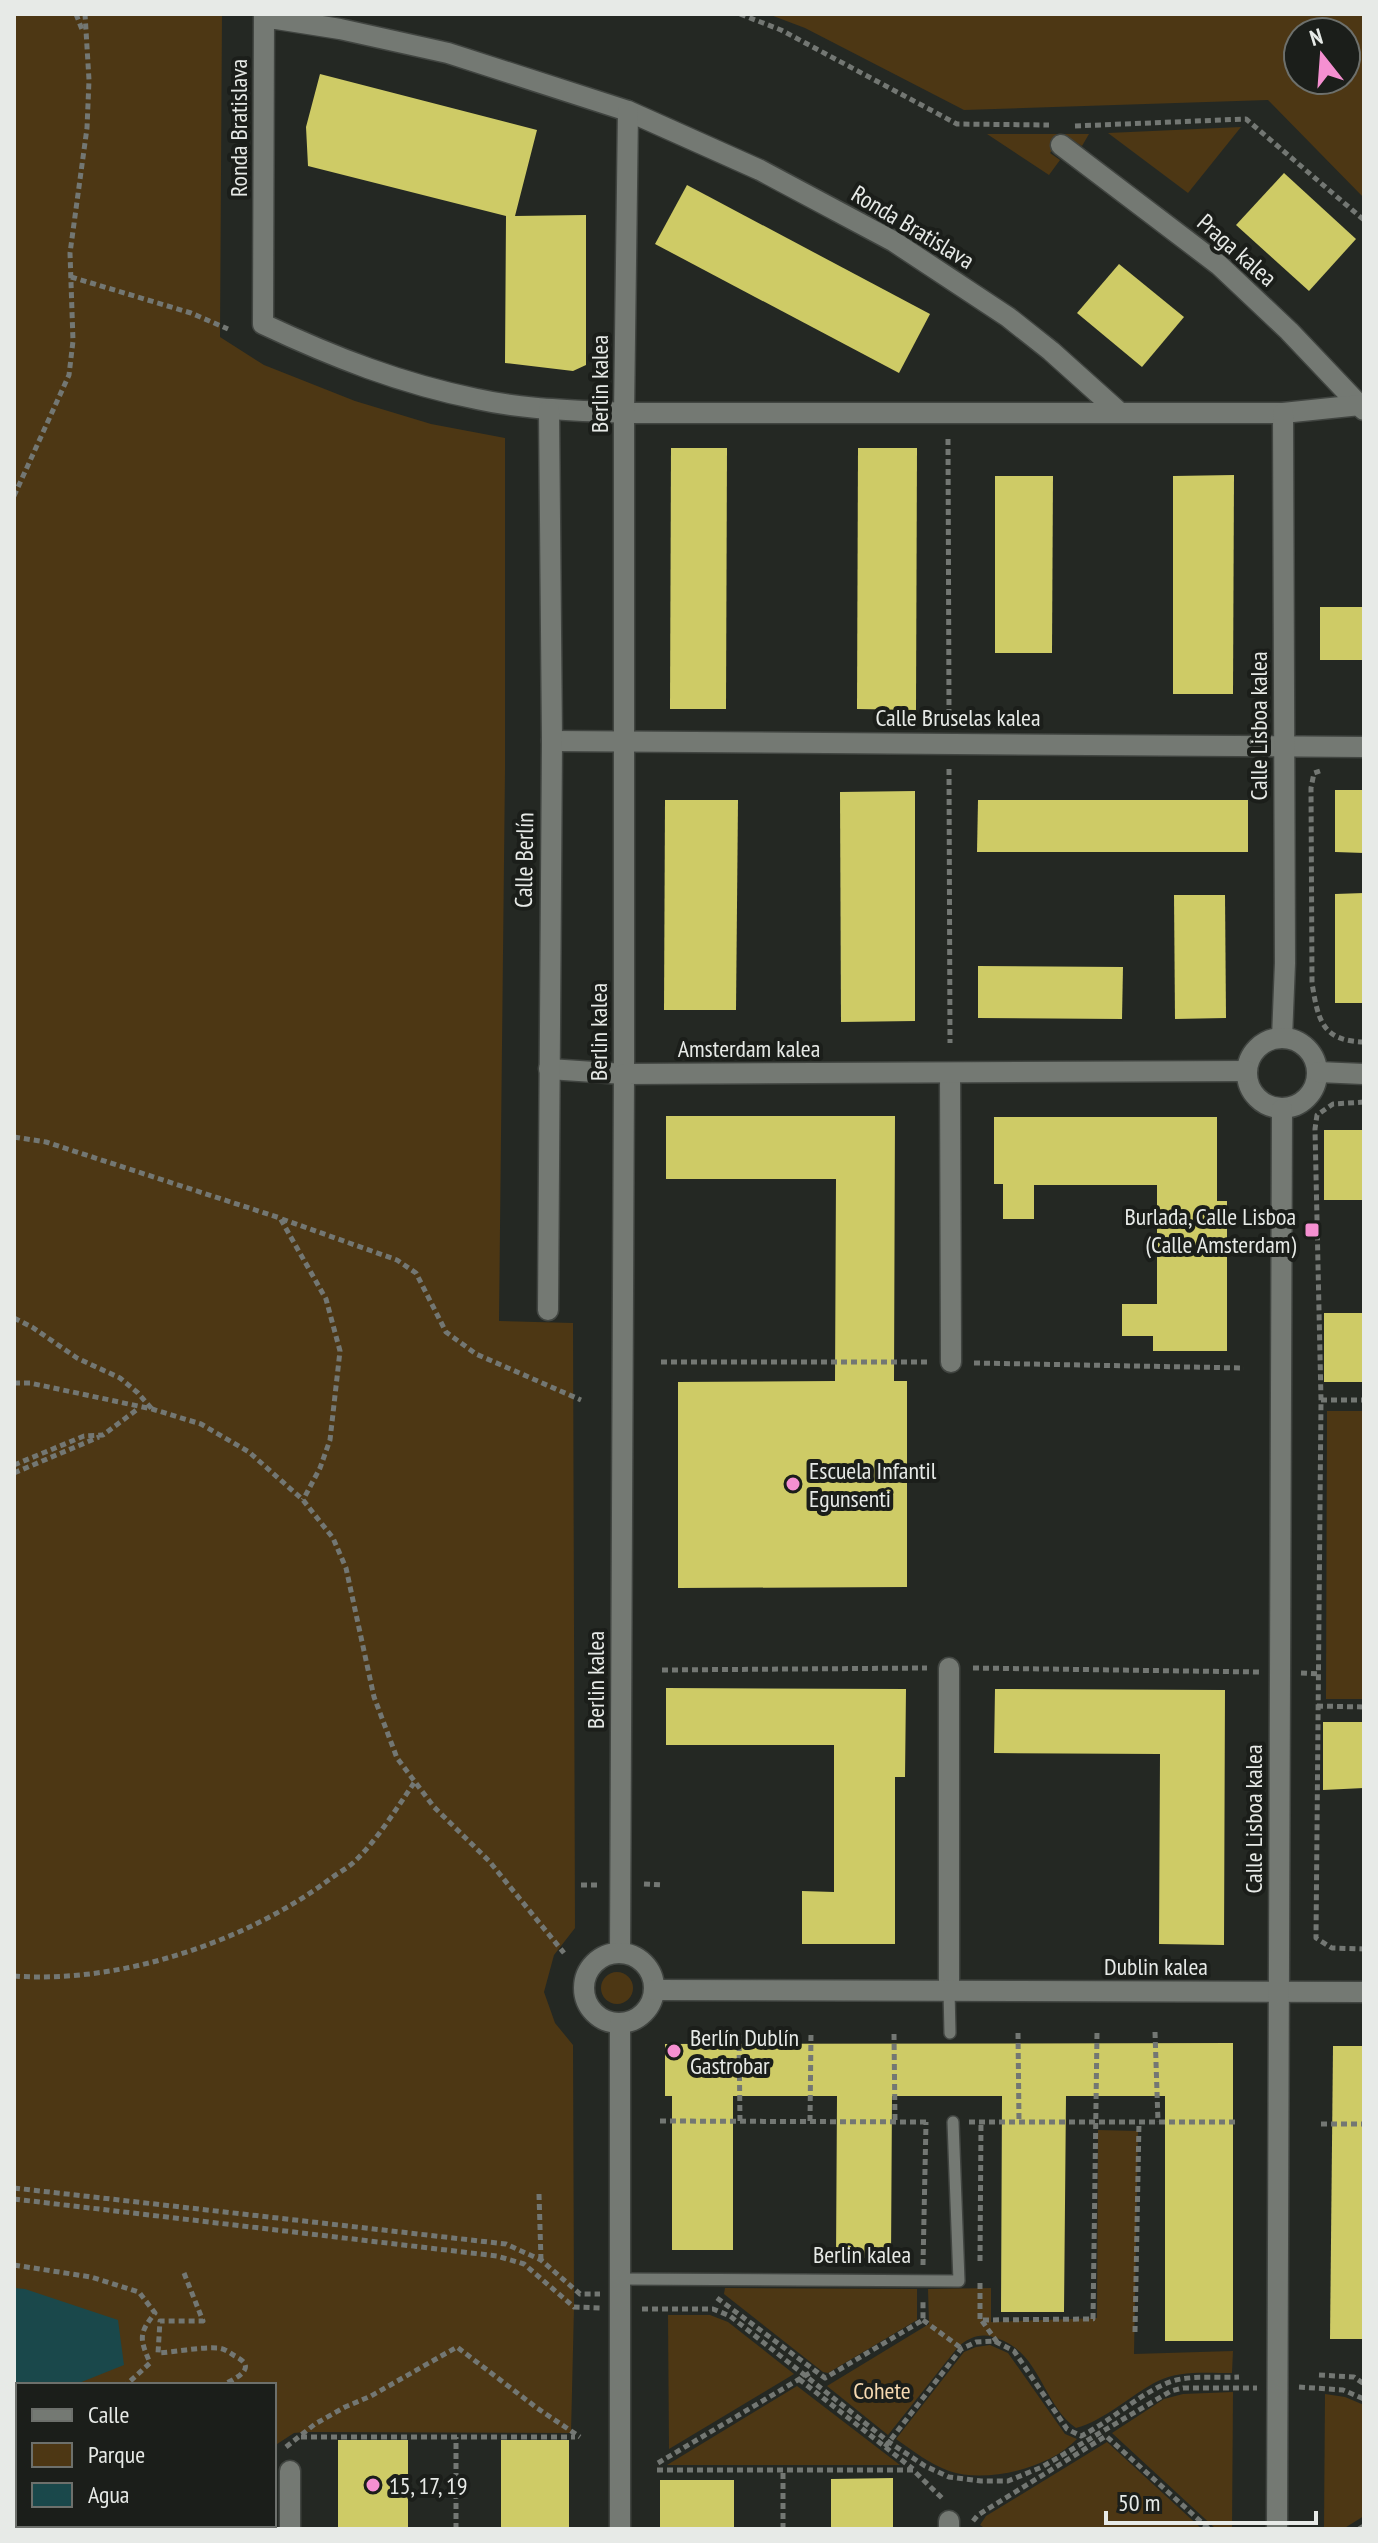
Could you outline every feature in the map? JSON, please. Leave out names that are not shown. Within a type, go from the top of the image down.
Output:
[{"type":"street","name":"Ronda Bratislava","points":[[1119,412],[1019,326],[893,241],[760,170],[628,111],[448,53],[340,29],[264,17],[263,324],[337,358],[399,380],[479,400],[549,410],[624,413],[1283,413],[1362,408]]},
{"type":"street","name":"Berlin kalea","points":[[620,1953],[624,413],[628,111]]},
{"type":"street","name":"Praga kalea","points":[[1061,145],[1219,265],[1289,331],[1362,408]]},
{"type":"street","name":"Calle Berlín","points":[[548,1310],[552,741],[549,410]]},
{"type":"street","name":"Calle Lisboa kalea","points":[[1282,1038],[1285,963],[1283,413]]},
{"type":"street","name":"Calle Bruselas kalea","points":[[552,741],[1364,747]]},
{"type":"street","points":[[1282,1038],[1295,1040],[1307,1047],[1315,1058],[1318,1072],[1316,1086],[1308,1098],[1296,1106],[1282,1109],[1256,1097],[1249,1085],[1247,1071],[1258,1048],[1269,1040],[1282,1038]]},
{"type":"street","name":"Amsterdam kalea","points":[[549,1069],[624,1074],[1247,1071]]},
{"type":"street","points":[[1318,1072],[1364,1074]]},
{"type":"street","points":[[950,1073],[951,1362]]},
{"type":"street","name":"Calle Lisboa kalea","points":[[1277,2529],[1282,1109]]},
{"type":"street","points":[[949,1668],[949,1991]]},
{"type":"street","points":[[620,1953],[634,1956],[645,1964],[654,1990],[649,2006],[637,2018],[620,2023],[602,2019],[588,2006],[583,1988],[588,1970],[602,1957],[620,1953]]},
{"type":"street","name":"Dublin kalea","points":[[654,1990],[1364,1992]]},
{"type":"street","points":[[620,2023],[620,2529]]},
{"type":"street","points":[[290,2471],[290,2529]]},
{"type":"lane","points":[[949,1991],[950,2033]]},
{"type":"lane","name":"Berlin kalea","points":[[620,2279],[959,2281],[953,2122]]},
{"type":"path","points":[[76,14],[85,36]]},
{"type":"path","points":[[14,496],[69,375],[73,341],[70,253],[87,128],[89,80],[85,14]]},
{"type":"path","points":[[740,14],[793,37],[957,124],[1103,126],[1246,119],[1364,220]]},
{"type":"path","points":[[71,277],[191,313],[228,329]]},
{"type":"path","points":[[948,439],[949,712]]},
{"type":"path","points":[[949,769],[950,1043]]},
{"type":"path","points":[[1333,771],[1314,773],[1311,788],[1312,983],[1322,1021],[1332,1035],[1345,1042],[1364,1042]]},
{"type":"path","points":[[1364,1102],[1333,1104],[1317,1115],[1315,1129],[1321,1400],[1316,1938],[1332,1948],[1364,1949]]},
{"type":"path","points":[[14,1137],[46,1142],[280,1218],[397,1260],[416,1273],[446,1332],[476,1354],[581,1400]]},
{"type":"path","points":[[280,1218],[326,1299],[340,1351],[330,1440],[303,1500]]},
{"type":"path","points":[[14,1318],[77,1358],[120,1378],[152,1409]]},
{"type":"path","points":[[14,1383],[30,1383],[152,1409],[201,1424],[249,1452],[303,1500],[333,1538],[346,1568],[374,1697],[397,1758],[434,1807],[489,1861],[564,1953]]},
{"type":"path","points":[[1321,1400],[1364,1400]]},
{"type":"path","points":[[14,1473],[103,1435],[140,1408]]},
{"type":"path","points":[[14,1465],[84,1436],[103,1435]]},
{"type":"path","points":[[662,1670],[949,1668],[1320,1674]]},
{"type":"path","points":[[1317,1706],[1364,1707]]},
{"type":"path","points":[[14,1976],[34,1978],[112,1971],[171,1957],[242,1930],[301,1901],[355,1861],[414,1783]]},
{"type":"path","points":[[1155,2032],[1158,2122]]},
{"type":"path","points":[[1018,2033],[1019,2122]]},
{"type":"path","points":[[982,2320],[1093,2319],[1097,2033]]},
{"type":"path","points":[[810,2121],[811,2034]]},
{"type":"path","points":[[894,2034],[895,2121]]},
{"type":"path","points":[[739,2035],[740,2121]]},
{"type":"path","points":[[980,2265],[981,2122]]},
{"type":"path","points":[[1135,2332],[1139,2122]]},
{"type":"path","points":[[1321,2124],[1364,2124]]},
{"type":"path","points":[[14,2188],[506,2244],[541,2260],[580,2294]]},
{"type":"path","points":[[539,2194],[541,2260]]},
{"type":"path","points":[[14,2199],[497,2256],[524,2264],[574,2307],[713,2309],[730,2316],[887,2445],[913,2470],[947,2517]]},
{"type":"path","points":[[14,2265],[91,2277],[139,2292],[155,2313],[144,2327],[141,2340],[150,2363],[128,2383]]},
{"type":"path","points":[[184,2273],[203,2321],[160,2321],[158,2353],[221,2348],[245,2364],[240,2375],[226,2383]]},
{"type":"path","points":[[980,2280],[982,2320],[997,2343]]},
{"type":"path","points":[[923,2320],[962,2348]]},
{"type":"path","points":[[887,2445],[962,2348],[976,2342],[997,2343],[1014,2351],[1067,2429],[1081,2436],[1104,2431]]},
{"type":"path","points":[[281,2450],[315,2424],[457,2347],[548,2417],[580,2437],[299,2437]]},
{"type":"path","points":[[813,2371],[657,2467],[913,2470]]},
{"type":"path","points":[[1319,2375],[1354,2377],[1364,2384]]},
{"type":"path","points":[[887,2445],[949,2477],[1008,2481],[1042,2467],[1104,2431],[1159,2387],[1180,2379],[1239,2377]]},
{"type":"path","points":[[970,2525],[978,2515],[1161,2395],[1183,2388],[1278,2387],[1343,2390],[1364,2399]]},
{"type":"path","points":[[1104,2431],[1209,2529]]},
{"type":"path","points":[[456,2437],[456,2529]]},
{"type":"path","points":[[783,2470],[783,2529]]},
{"type":"path","points":[[1359,2529],[1364,2526]]},
{"type":"green space","points":[[14,14],[222,14],[220,337],[264,365],[355,401],[431,424],[505,438],[499,1321],[573,1323],[575,1928],[554,1955],[544,1992],[555,2023],[573,2045],[571,2433],[305,2432],[294,2433],[276,2445],[276,2383],[16,2383],[16,2527],[247,2527],[14,2529]]},
{"type":"green space","points":[[768,14],[1364,14],[1364,198],[1268,100],[964,110],[805,28]]},
{"type":"green space","points":[[1241,127],[1188,193],[1108,133]]},
{"type":"green space","points":[[987,134],[1089,134],[1082,146],[1065,136],[1050,153],[1060,160],[1049,175]]},
{"type":"green space","points":[[1327,1411],[1364,1411],[1364,1699],[1326,1699]]},
{"type":"green space","points":[[617,1972],[629,1976],[633,1988],[629,2000],[617,2004],[605,2000],[601,1988],[605,1976]]},
{"type":"green space","name":"Cohete","points":[[1098,2130],[1138,2131],[1134,2354],[1233,2351],[1232,2373],[1167,2377],[1097,2420],[1076,2428],[1055,2405],[1021,2353],[993,2337],[979,2336],[958,2347],[888,2435],[827,2386],[929,2324],[928,2289],[991,2288],[991,2322],[1097,2318]]},
{"type":"green space","points":[[725,2288],[917,2289],[917,2320],[828,2373],[724,2294]]},
{"type":"green space","points":[[668,2315],[710,2315],[728,2322],[794,2374],[669,2449]]},
{"type":"green space","points":[[990,2345],[1008,2353],[1065,2434],[1077,2439],[1051,2458],[1034,2465],[1017,2471],[981,2476],[964,2475],[942,2468],[896,2439],[964,2352]]},
{"type":"green space","points":[[797,2386],[900,2465],[667,2465]]},
{"type":"green space","points":[[1233,2392],[1232,2529],[1216,2529],[1112,2433],[1164,2399],[1183,2394]]},
{"type":"green space","points":[[1325,2394],[1345,2397],[1364,2405],[1364,2516],[1343,2529],[1324,2529]]},
{"type":"green space","points":[[1107,2442],[1202,2529],[986,2529],[980,2525],[986,2516]]},
{"type":"water","points":[[14,2288],[118,2320],[124,2365],[79,2383],[16,2383],[14,2398]]},
{"type":"building","points":[[320,74],[537,130],[515,216],[586,215],[586,365],[573,371],[505,363],[506,216],[308,166],[306,127]]},
{"type":"building","points":[[1284,173],[1356,239],[1309,291],[1236,225]]},
{"type":"building","points":[[687,185],[930,314],[899,373],[655,244]]},
{"type":"building","points":[[1119,264],[1184,317],[1142,367],[1077,313]]},
{"type":"building","points":[[671,448],[727,448],[726,709],[670,709]]},
{"type":"building","points":[[858,448],[917,448],[916,710],[857,709]]},
{"type":"building","points":[[1234,475],[1233,694],[1173,694],[1173,476]]},
{"type":"building","points":[[995,476],[1053,476],[1052,653],[995,653]]},
{"type":"building","points":[[1320,607],[1364,607],[1364,660],[1320,660]]},
{"type":"building","points":[[1335,790],[1364,790],[1364,853],[1335,852]]},
{"type":"building","points":[[915,791],[915,1021],[841,1022],[840,792]]},
{"type":"building","points":[[665,800],[738,800],[736,1010],[664,1010]]},
{"type":"building","points":[[978,800],[1248,800],[1248,852],[977,852]]},
{"type":"building","points":[[1364,893],[1364,1003],[1335,1003],[1335,894]]},
{"type":"building","points":[[1174,895],[1225,895],[1226,1018],[1175,1019]]},
{"type":"building","points":[[978,966],[1123,967],[1122,1019],[978,1018]]},
{"type":"building","name":"Escuela Infantil Egunsenti","points":[[666,1116],[895,1116],[894,1381],[907,1381],[907,1587],[678,1588],[678,1382],[835,1381],[836,1179],[666,1179]]},
{"type":"building","points":[[994,1117],[1217,1117],[1217,1201],[1227,1201],[1227,1351],[1153,1351],[1153,1336],[1122,1336],[1122,1304],[1157,1304],[1157,1185],[1034,1185],[1034,1219],[1003,1219],[1003,1184],[994,1184]]},
{"type":"building","points":[[1324,1130],[1364,1130],[1364,1200],[1324,1200]]},
{"type":"building","points":[[1324,1313],[1364,1313],[1364,1382],[1324,1382]]},
{"type":"building","points":[[666,1688],[906,1689],[905,1777],[895,1777],[895,1944],[802,1944],[802,1891],[834,1892],[834,1745],[666,1745]]},
{"type":"building","points":[[995,1689],[1225,1690],[1224,1945],[1159,1944],[1160,1754],[994,1753]]},
{"type":"building","points":[[1323,1722],[1364,1722],[1364,1788],[1323,1790]]},
{"type":"building","points":[[1233,2043],[1233,2341],[1165,2341],[1165,2096],[1066,2096],[1064,2312],[1001,2312],[1002,2096],[892,2096],[891,2258],[836,2258],[837,2096],[733,2096],[733,2250],[672,2250],[672,2096],[665,2096],[665,2044]]},
{"type":"building","points":[[1333,2046],[1364,2046],[1364,2339],[1330,2339]]},
{"type":"building","name":"15, 17, 19","points":[[338,2440],[408,2440],[408,2529],[338,2529]]},
{"type":"building","points":[[501,2440],[569,2440],[569,2529],[501,2529]]},
{"type":"building","points":[[893,2478],[893,2529],[831,2529],[831,2479]]},
{"type":"building","points":[[660,2480],[734,2480],[734,2529],[660,2529]]},
{"type":"place","name":"Burlada, Calle Lisboa (Calle Amsterdam)","points":[[1312,1230]]},
{"type":"place","name":"Escuela Infantil Egunsenti","points":[[793,1484]]},
{"type":"place","name":"Berlín Dublín Gastrobar","points":[[674,2051]]},
{"type":"place","name":"15, 17, 19","points":[[373,2485]]}]
